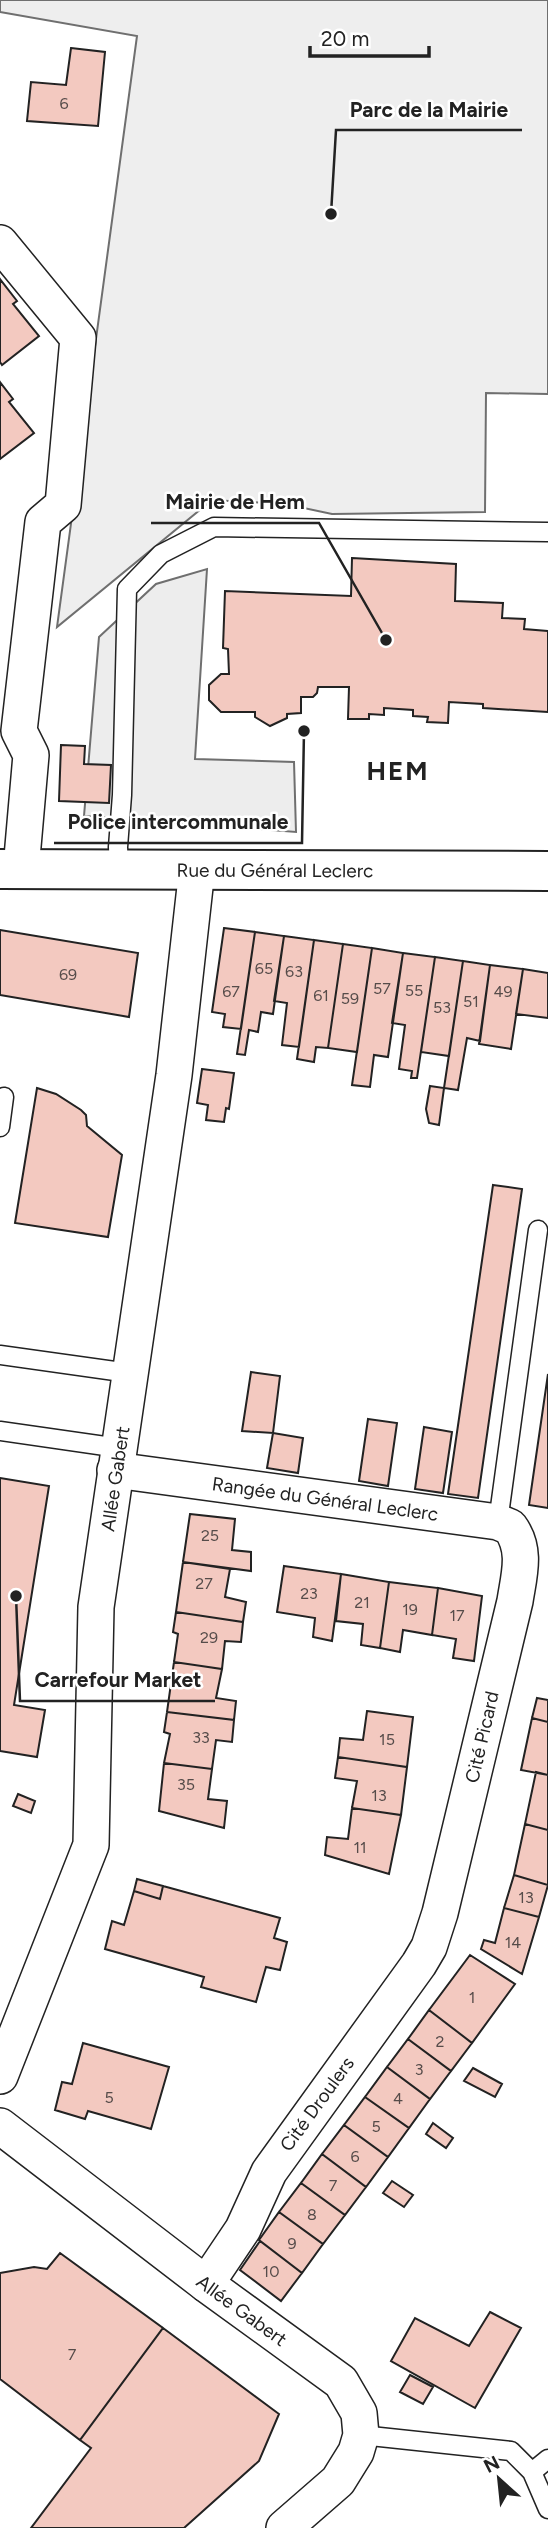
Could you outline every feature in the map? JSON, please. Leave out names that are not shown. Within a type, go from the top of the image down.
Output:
[{"type":"street","points":[[0,243],[78,338],[63,505],[43,523],[19,731],[31,755],[10,869]]},
{"type":"street","name":"Rue du Général Leclerc","points":[[10,869],[548,871]]},
{"type":"street","name":"Allée Gabert","points":[[0,2076],[91,1845],[93,1630],[174,1074],[197,869]]},
{"type":"street","name":"Rangée du Général Leclerc","points":[[117,1459],[509,1534]]},
{"type":"street","name":"Cité Picard","points":[[436,1928],[515,1601],[521,1564],[509,1534]]},
{"type":"street","name":"Cité Droulers","points":[[206,2284],[243,2229],[268,2172],[419,1964],[436,1928]]},
{"type":"street","name":"Allée Gabert","points":[[0,2126],[206,2284],[341,2382],[359,2413],[361,2435]]},
{"type":"street","points":[[284,2528],[338,2481],[356,2452],[361,2435]]},
{"type":"lane","points":[[119,868],[127,589],[161,554],[214,527],[548,532]]},
{"type":"lane","points":[[0,1127],[4,1097]]},
{"type":"lane","points":[[509,1534],[538,1230]]},
{"type":"lane","points":[[0,1355],[129,1373]]},
{"type":"lane","points":[[0,1431],[117,1459]]},
{"type":"lane","points":[[361,2435],[511,2451],[532,2472],[548,2509]]},
{"type":"lane","points":[[532,2472],[548,2459]]},
{"type":"shaded area","points":[[0,0],[548,0],[548,394],[486,393],[485,512],[332,514],[285,504],[212,500],[57,627],[137,36],[0,12]]},
{"type":"shaded area","points":[[207,569],[195,759],[294,762],[296,832],[84,816],[99,637],[156,584]]},
{"type":"building","points":[[71,48],[105,52],[98,126],[27,121],[31,82],[66,85]]},
{"type":"building","points":[[0,279],[17,301],[13,304],[39,336],[2,365],[0,362]]},
{"type":"building","points":[[0,382],[13,399],[9,402],[34,433],[0,459]]},
{"type":"building","points":[[352,558],[456,564],[455,601],[503,603],[502,618],[525,619],[524,629],[548,631],[548,712],[483,708],[483,704],[449,702],[448,723],[427,722],[428,717],[413,716],[413,710],[384,708],[384,715],[369,714],[369,719],[348,719],[349,687],[318,687],[313,697],[301,697],[301,713],[287,714],[287,718],[270,726],[255,717],[255,712],[221,712],[209,700],[209,685],[221,674],[229,674],[228,649],[223,648],[225,591],[351,596]]},
{"type":"building","points":[[61,745],[85,746],[84,764],[111,765],[109,803],[59,801]]},
{"type":"building","points":[[224,928],[255,932],[241,1029],[223,1027],[225,1014],[212,1012]]},
{"type":"building","points":[[0,930],[138,953],[129,1017],[0,995]]},
{"type":"building","points":[[255,932],[284,936],[273,1014],[261,1012],[258,1032],[249,1030],[245,1055],[237,1054]]},
{"type":"building","points":[[284,936],[314,940],[299,1047],[282,1045],[287,1003],[274,1001]]},
{"type":"building","points":[[314,940],[343,944],[328,1048],[316,1047],[314,1062],[297,1059]]},
{"type":"building","points":[[343,944],[372,948],[357,1052],[328,1048]]},
{"type":"building","points":[[372,948],[403,953],[388,1057],[374,1055],[370,1087],[352,1085]]},
{"type":"building","points":[[403,953],[435,957],[417,1078],[411,1078],[412,1071],[399,1069],[405,1025],[392,1023]]},
{"type":"building","points":[[435,957],[463,961],[449,1056],[421,1052]]},
{"type":"building","points":[[463,961],[490,965],[480,1041],[467,1038],[458,1090],[444,1088]]},
{"type":"building","points":[[490,965],[523,969],[511,1049],[479,1044]]},
{"type":"building","points":[[523,969],[548,973],[548,1018],[516,1014]]},
{"type":"building","points":[[202,1069],[234,1073],[229,1109],[226,1108],[224,1122],[206,1120],[208,1105],[197,1103]]},
{"type":"building","points":[[430,1086],[444,1088],[439,1125],[429,1123],[426,1109]]},
{"type":"building","points":[[37,1088],[56,1094],[81,1110],[86,1115],[87,1126],[122,1155],[108,1237],[15,1223]]},
{"type":"building","points":[[493,1185],[522,1189],[478,1498],[448,1494]]},
{"type":"building","points":[[251,1372],[280,1376],[273,1433],[242,1431]]},
{"type":"building","points":[[548,1374],[548,1508],[529,1505]]},
{"type":"building","points":[[368,1419],[397,1423],[388,1486],[359,1481]]},
{"type":"building","points":[[424,1427],[452,1432],[443,1493],[415,1489]]},
{"type":"building","points":[[273,1433],[303,1438],[298,1473],[267,1468]]},
{"type":"building","points":[[0,1478],[49,1486],[14,1705],[45,1710],[37,1757],[0,1751]]},
{"type":"building","points":[[190,1514],[235,1519],[232,1550],[251,1552],[251,1571],[183,1562]]},
{"type":"building","points":[[183,1562],[230,1569],[225,1597],[246,1602],[243,1622],[176,1612]]},
{"type":"building","points":[[284,1566],[341,1574],[332,1641],[313,1637],[315,1618],[277,1612]]},
{"type":"building","points":[[341,1574],[389,1582],[380,1648],[361,1645],[363,1624],[336,1621]]},
{"type":"building","points":[[389,1582],[438,1588],[432,1635],[403,1630],[400,1652],[380,1648]]},
{"type":"building","points":[[438,1588],[482,1596],[474,1661],[453,1658],[456,1639],[432,1635]]},
{"type":"building","points":[[176,1612],[243,1622],[241,1642],[225,1641],[222,1669],[174,1662],[178,1634],[173,1632]]},
{"type":"building","points":[[174,1662],[222,1669],[216,1698],[236,1701],[234,1720],[167,1712]]},
{"type":"building","points":[[537,1698],[548,1700],[548,1722],[532,1718]]},
{"type":"building","points":[[367,1711],[413,1717],[407,1767],[338,1757],[340,1738],[363,1740]]},
{"type":"building","points":[[167,1712],[234,1720],[232,1742],[216,1740],[212,1769],[164,1763],[170,1734],[164,1732]]},
{"type":"building","points":[[532,1718],[548,1722],[548,1775],[521,1770]]},
{"type":"building","points":[[338,1757],[407,1767],[401,1815],[352,1808],[357,1781],[335,1778]]},
{"type":"building","points":[[164,1763],[212,1769],[208,1799],[227,1801],[224,1828],[159,1811]]},
{"type":"building","points":[[536,1772],[548,1775],[548,1830],[525,1824]]},
{"type":"building","points":[[18,1794],[35,1801],[31,1813],[13,1806]]},
{"type":"building","points":[[352,1808],[401,1815],[389,1874],[325,1855],[327,1837],[348,1839]]},
{"type":"building","points":[[525,1824],[548,1830],[548,1885],[514,1875]]},
{"type":"building","points":[[514,1875],[548,1885],[539,1917],[504,1908]]},
{"type":"building","points":[[137,1879],[163,1886],[160,1899],[134,1891]]},
{"type":"building","points":[[163,1886],[280,1918],[274,1938],[287,1942],[280,1970],[266,1967],[256,2002],[201,1987],[204,1977],[105,1949],[112,1921],[124,1925],[134,1891],[160,1899]]},
{"type":"building","points":[[504,1908],[539,1917],[522,1974],[481,1949],[484,1940],[495,1943]]},
{"type":"building","points":[[470,1955],[515,1984],[472,2043],[429,2010]]},
{"type":"building","points":[[429,2010],[472,2043],[451,2071],[408,2039]]},
{"type":"building","points":[[408,2039],[451,2071],[430,2099],[387,2067]]},
{"type":"building","points":[[83,2043],[169,2067],[151,2129],[88,2111],[85,2119],[55,2110],[62,2082],[72,2084]]},
{"type":"building","points":[[387,2067],[430,2099],[409,2128],[365,2097]]},
{"type":"building","points":[[473,2068],[502,2084],[495,2097],[464,2081]]},
{"type":"building","points":[[365,2097],[409,2128],[388,2157],[344,2125]]},
{"type":"building","points":[[433,2123],[453,2138],[446,2148],[426,2134]]},
{"type":"building","points":[[344,2125],[388,2157],[366,2187],[322,2154]]},
{"type":"building","points":[[322,2154],[366,2187],[345,2215],[301,2183]]},
{"type":"building","points":[[392,2181],[413,2195],[404,2207],[383,2193]]},
{"type":"building","points":[[301,2183],[345,2215],[323,2244],[279,2212]]},
{"type":"building","points":[[279,2212],[323,2244],[302,2273],[259,2240]]},
{"type":"building","points":[[260,2241],[302,2273],[281,2301],[240,2270]]},
{"type":"building","points":[[60,2253],[163,2328],[80,2440],[0,2379],[0,2273],[34,2267],[47,2269]]},
{"type":"building","points":[[490,2312],[521,2328],[475,2408],[391,2361],[415,2318],[469,2346]]},
{"type":"building","points":[[163,2328],[279,2414],[259,2461],[184,2528],[31,2528],[91,2448],[80,2440]]},
{"type":"building","points":[[410,2375],[433,2387],[423,2404],[400,2392]]},
{"type":"place","name":"Parc de la Mairie","points":[[331,214]]},
{"type":"place","name":"Mairie de Hem","points":[[386,640]]},
{"type":"place","name":"Police intercommunale","points":[[304,731]]},
{"type":"place","name":"Carrefour Market","points":[[16,1596]]},
{"type":"district","name":"HEM","points":[[398,771]]}]
